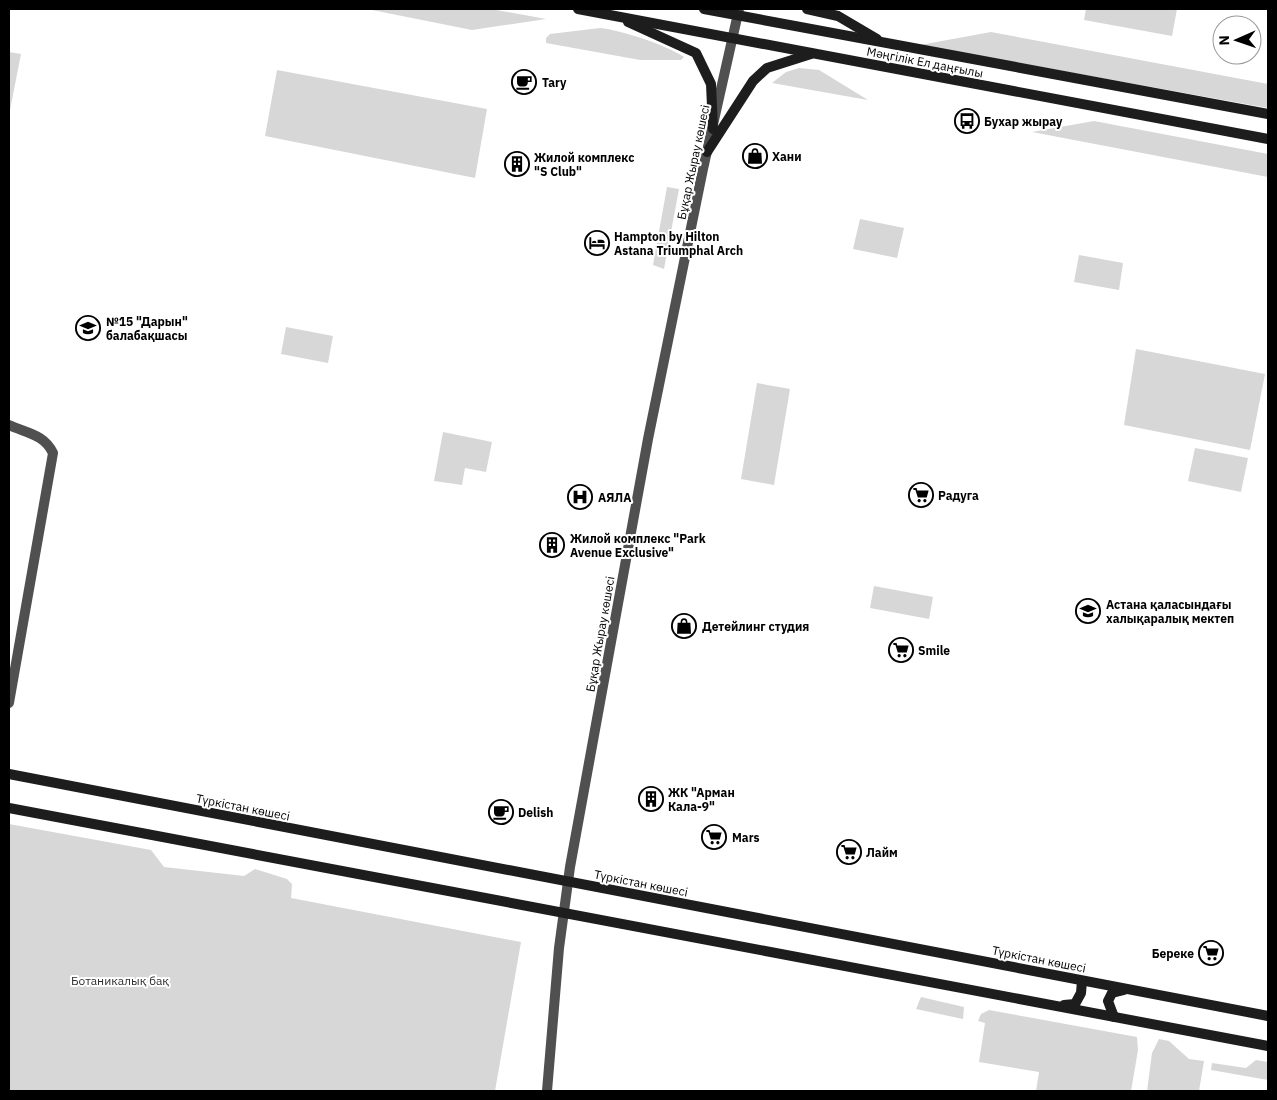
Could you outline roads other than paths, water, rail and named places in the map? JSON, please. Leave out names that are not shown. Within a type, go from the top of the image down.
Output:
[{"type":"main road","name":"Мәңгілік Ел даңғылы","points":[[578,9],[1268,139]]},
{"type":"main road","name":"Мәңгілік Ел даңғылы","points":[[704,9],[739,11],[882,42],[1268,114]]},
{"type":"main road","points":[[807,9],[838,16],[882,42]]},
{"type":"main road","points":[[616,16],[696,53],[711,84],[713,129]]},
{"type":"main road","points":[[708,152],[753,81],[767,68],[813,53]]},
{"type":"main road","name":"Түркістан көшесі","points":[[9,774],[1268,1016]]},
{"type":"main road","points":[[9,808],[1268,1046]]},
{"type":"main road","points":[[1056,1005],[1075,1004],[1082,993],[1082,980]]},
{"type":"main road","points":[[1114,1017],[1108,1001],[1112,992],[1127,989]]},
{"type":"street","name":"Бұқар Жырау көшесі","points":[[547,1091],[559,948],[568,881],[647,448],[739,11]]},
{"type":"street","points":[[9,426],[39,437],[48,443],[53,453],[9,703]]},
{"type":"place","name":"Tary","points":[[524,82]]},
{"type":"place","name":"Бухар жырау","points":[[967,121]]},
{"type":"place","name":"Хани","points":[[755,156]]},
{"type":"place","name":"Жилой комплекс \"S Club\"","points":[[517,164]]},
{"type":"place","name":"Hampton by Hilton Astana Triumphal Arch","points":[[597,243]]},
{"type":"place","name":"№15 \"Дарын\" балабақшасы","points":[[88,328]]},
{"type":"place","name":"Радуга","points":[[921,495]]},
{"type":"place","name":"АЯЛА","points":[[580,497]]},
{"type":"place","name":"Жилой комплекс \"Park Avenue Exclusive\"","points":[[552,545]]},
{"type":"place","name":"Астана қаласындағы халықаралық мектеп","points":[[1088,611]]},
{"type":"place","name":"Детейлинг студия","points":[[684,626]]},
{"type":"place","name":"Smile","points":[[901,650]]},
{"type":"place","name":"ЖК \"Арман Кала-9\"","points":[[651,799]]},
{"type":"place","name":"Delish","points":[[501,812]]},
{"type":"place","name":"Mars","points":[[714,837]]},
{"type":"place","name":"Лайм","points":[[849,852]]},
{"type":"place","name":"Береке","points":[[1211,953]]},
{"type":"park label","name":"Ботаникалық бақ","points":[[120,980]]}]
